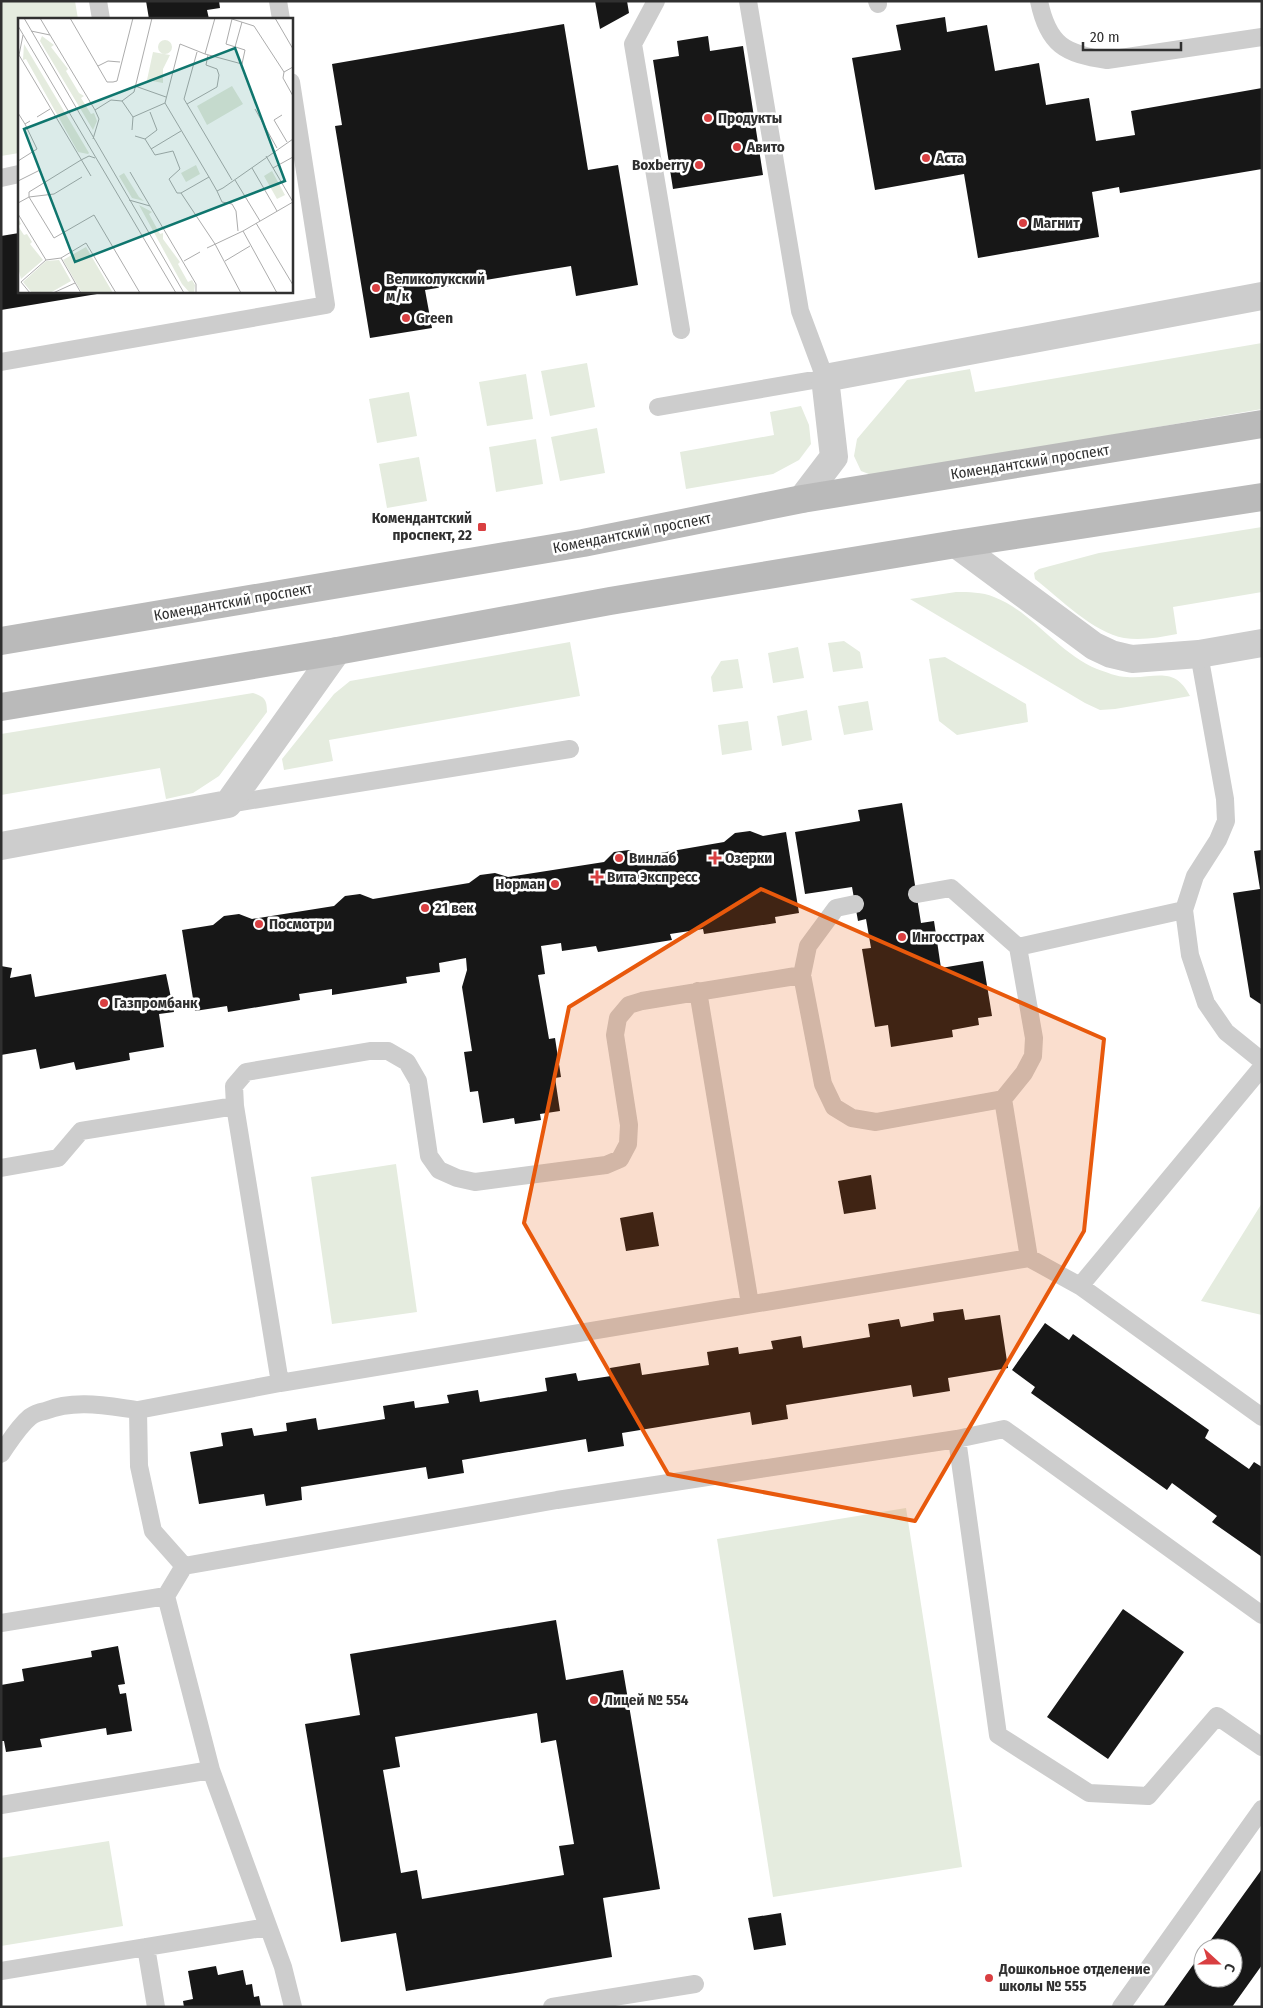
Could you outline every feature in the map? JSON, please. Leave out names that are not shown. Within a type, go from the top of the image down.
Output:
[{"type":"main road","name":"Комендантский проспект","points":[[1,641],[583,543],[802,499],[1262,424]]},
{"type":"main road","points":[[1,707],[336,651],[610,600],[1262,497]]},
{"type":"street","points":[[802,499],[834,457],[826,378],[1262,296]]},
{"type":"street","points":[[956,544],[1094,646],[1111,654],[1132,659],[1199,654],[1262,643]]},
{"type":"street","points":[[1,846],[228,804],[336,651]]},
{"type":"lane","points":[[98,1],[101,18]]},
{"type":"lane","points":[[278,1],[281,18]]},
{"type":"lane","points":[[656,1],[633,44],[681,330]]},
{"type":"lane","points":[[658,407],[826,378],[800,311],[748,1]]},
{"type":"lane","points":[[1039,1],[1044,23],[1057,43],[1082,56],[1107,60],[1262,37]]},
{"type":"lane","points":[[1,362],[326,305],[292,88]]},
{"type":"lane","points":[[1,178],[18,174]]},
{"type":"lane","points":[[1199,654],[1225,799],[1226,821],[1218,840],[1195,876],[1184,910],[1190,955],[1206,1003],[1226,1032],[1262,1061]]},
{"type":"lane","points":[[228,804],[570,749]]},
{"type":"lane","points":[[855,904],[836,908],[808,946],[802,975],[823,1084],[834,1107],[852,1118],[876,1122],[1003,1100],[1024,1073],[1033,1056],[1034,1038],[1018,947],[951,888],[917,894]]},
{"type":"lane","points":[[1018,947],[1184,910]]},
{"type":"lane","points":[[280,1383],[235,1106],[234,1086],[246,1072],[370,1051],[388,1051],[407,1062],[418,1081],[429,1156],[439,1170],[457,1178],[475,1182],[606,1165],[620,1159],[628,1144],[629,1124],[615,1035],[618,1018],[629,1005],[642,1000],[802,975]]},
{"type":"lane","points":[[698,991],[750,1304]]},
{"type":"lane","points":[[1080,1286],[1262,1067]]},
{"type":"lane","points":[[1003,1100],[1028,1258]]},
{"type":"lane","points":[[1,1168],[58,1158],[81,1131],[235,1106]]},
{"type":"lane","points":[[1,1454],[14,1435],[31,1416],[68,1404],[101,1405],[138,1410],[280,1383],[1028,1258],[1080,1286],[1262,1417]]},
{"type":"lane","points":[[138,1410],[139,1466],[152,1530],[184,1566]]},
{"type":"lane","points":[[294,2007],[283,1967],[211,1770],[166,1596],[184,1566],[557,1500],[957,1438],[1004,1429],[1262,1615]]},
{"type":"lane","points":[[957,1438],[998,1735],[1089,1793],[1148,1796],[1217,1716],[1262,1747]]},
{"type":"lane","points":[[1,1623],[166,1596]]},
{"type":"lane","points":[[1,1805],[211,1770]]},
{"type":"lane","points":[[1121,2007],[1262,1809]]},
{"type":"lane","points":[[1,1971],[268,1926]]},
{"type":"lane","points":[[146,1947],[156,2007]]},
{"type":"lane","points":[[552,2007],[695,1984]]},
{"type":"highlighted area","points":[[761,889],[1104,1039],[1084,1231],[915,1521],[668,1474],[524,1223],[569,1007]]},
{"type":"shaded area","points":[[1,1],[75,1],[78,18],[18,18],[18,153],[1,156]]},
{"type":"shaded area","points":[[1262,343],[1262,409],[874,476],[861,471],[854,456],[857,439],[907,380],[970,369],[975,392]]},
{"type":"shaded area","points":[[587,363],[595,407],[550,416],[541,371]]},
{"type":"shaded area","points":[[526,374],[533,419],[487,426],[479,382]]},
{"type":"shaded area","points":[[409,392],[417,436],[377,443],[369,399]]},
{"type":"shaded area","points":[[801,406],[809,425],[811,444],[799,460],[773,474],[686,489],[680,452],[774,435],[770,412]]},
{"type":"shaded area","points":[[597,428],[605,473],[560,481],[551,437]]},
{"type":"shaded area","points":[[536,439],[543,484],[496,492],[489,447]]},
{"type":"shaded area","points":[[419,457],[427,501],[387,508],[379,464]]},
{"type":"shaded area","points":[[1262,527],[1262,592],[1173,607],[1177,634],[1137,639],[1113,635],[1077,614],[1035,579],[1034,573],[1039,569],[1099,553]]},
{"type":"shaded area","points":[[956,592],[985,594],[1008,604],[1021,612],[1070,653],[1097,669],[1123,677],[1170,677],[1184,686],[1190,696],[1100,710],[1085,703],[910,599]]},
{"type":"shaded area","points":[[844,641],[860,652],[863,668],[833,672],[828,643]]},
{"type":"shaded area","points":[[570,642],[580,696],[329,740],[333,761],[284,770],[282,759],[334,694],[350,681]]},
{"type":"shaded area","points":[[798,647],[804,678],[773,683],[768,653]]},
{"type":"shaded area","points":[[945,657],[1026,704],[1028,722],[957,735],[939,721],[929,659]]},
{"type":"shaded area","points":[[738,659],[743,688],[713,692],[711,677],[721,661]]},
{"type":"shaded area","points":[[253,693],[264,700],[267,712],[219,776],[193,793],[166,799],[160,768],[1,795],[1,734]]},
{"type":"shaded area","points":[[868,701],[873,730],[844,735],[838,706]]},
{"type":"shaded area","points":[[807,710],[812,740],[782,746],[777,716]]},
{"type":"shaded area","points":[[748,721],[752,750],[722,755],[718,725]]},
{"type":"shaded area","points":[[396,1164],[417,1312],[332,1324],[311,1177]]},
{"type":"shaded area","points":[[1262,1203],[1262,1315],[1201,1301]]},
{"type":"shaded area","points":[[906,1508],[962,1867],[773,1897],[717,1539]]},
{"type":"shaded area","points":[[109,1841],[123,1926],[1,1946],[1,1858]]},
{"type":"building","points":[[146,1],[219,1],[220,8],[207,10],[209,18],[149,18]]},
{"type":"building","points":[[595,1],[627,1],[629,13],[600,29]]},
{"type":"building","points":[[945,17],[947,32],[987,25],[995,71],[1039,63],[1046,105],[1089,98],[1096,141],[1135,135],[1131,111],[1262,88],[1262,169],[1120,193],[1119,187],[1092,192],[1099,237],[978,258],[964,174],[875,190],[852,58],[901,50],[896,25]]},
{"type":"building","points":[[564,24],[588,170],[618,165],[638,285],[576,296],[571,266],[425,290],[432,328],[370,338],[335,126],[342,125],[332,64]]},
{"type":"building","name":"Продукты","points":[[708,36],[710,51],[743,46],[763,175],[673,189],[653,60],[679,56],[677,41]]},
{"type":"building","points":[[18,233],[18,292],[109,292],[1,310],[1,236]]},
{"type":"building","points":[[902,803],[921,923],[934,921],[941,968],[983,961],[992,1016],[978,1018],[979,1025],[952,1030],[953,1037],[891,1047],[888,1025],[875,1027],[862,949],[871,948],[866,919],[858,921],[852,887],[805,894],[795,832],[860,821],[858,810]]},
{"type":"building","points":[[750,831],[763,836],[786,832],[799,913],[775,917],[776,923],[704,934],[703,929],[670,934],[672,940],[598,952],[596,946],[562,951],[561,943],[541,946],[545,974],[538,975],[549,1039],[555,1038],[561,1077],[555,1078],[560,1111],[540,1114],[541,1120],[515,1124],[514,1118],[483,1123],[478,1091],[470,1092],[464,1052],[472,1051],[462,987],[467,970],[466,958],[439,963],[440,972],[406,977],[407,983],[332,995],[332,989],[299,994],[300,1000],[228,1012],[227,1006],[195,1011],[182,930],[213,925],[224,916],[239,914],[252,919],[334,906],[345,896],[360,894],[373,899],[469,883],[480,875],[495,873],[508,877],[604,862],[614,852],[629,850],[643,856],[724,842],[735,833]]},
{"type":"building","points":[[1262,850],[1262,1005],[1250,997],[1233,893],[1260,889],[1254,851]]},
{"type":"building","points":[[1,966],[12,968],[10,978],[31,974],[35,997],[166,974],[174,1012],[159,1014],[164,1047],[129,1053],[130,1060],[76,1070],[74,1062],[40,1069],[36,1049],[1,1055]]},
{"type":"building","points":[[871,1175],[876,1209],[844,1214],[838,1181]]},
{"type":"building","points":[[653,1212],[659,1246],[626,1251],[620,1218]]},
{"type":"building","points":[[963,1309],[965,1320],[1000,1315],[1008,1368],[948,1378],[950,1391],[913,1397],[911,1385],[786,1405],[788,1419],[752,1425],[750,1412],[622,1433],[624,1446],[588,1452],[586,1439],[462,1460],[464,1473],[428,1479],[426,1467],[301,1487],[302,1500],[266,1506],[264,1494],[199,1504],[190,1452],[223,1446],[221,1433],[252,1428],[254,1436],[287,1431],[286,1423],[316,1418],[318,1430],[385,1419],[383,1406],[414,1401],[415,1408],[449,1403],[447,1395],[478,1390],[480,1402],[547,1391],[545,1378],[576,1373],[578,1381],[611,1376],[610,1368],[640,1363],[642,1375],[709,1365],[707,1352],[738,1347],[739,1354],[773,1349],[771,1341],[801,1336],[803,1348],[870,1337],[868,1324],[899,1319],[901,1327],[934,1321],[933,1313]]},
{"type":"building","points":[[1045,1323],[1069,1340],[1073,1334],[1209,1430],[1205,1438],[1249,1469],[1254,1462],[1262,1467],[1262,1557],[1212,1522],[1217,1516],[1172,1483],[1167,1490],[1031,1393],[1035,1387],[1012,1370]]},
{"type":"building","points":[[1123,1609],[1184,1652],[1108,1759],[1047,1717]]},
{"type":"building","points":[[556,1620],[566,1680],[623,1670],[660,1889],[603,1898],[612,1957],[406,1991],[396,1933],[341,1942],[305,1724],[360,1715],[350,1654]],"holes":[[[537,1713],[541,1743],[556,1740],[574,1844],[559,1846],[564,1875],[422,1899],[417,1870],[401,1873],[383,1770],[400,1767],[395,1737]]]},
{"type":"building","points":[[118,1646],[125,1684],[118,1685],[120,1694],[126,1693],[132,1731],[107,1735],[106,1728],[40,1739],[42,1747],[6,1752],[4,1741],[1,1741],[1,1685],[24,1681],[22,1669],[92,1657],[91,1651]]},
{"type":"building","points":[[1262,1869],[1262,1965],[1232,2007],[1163,2007],[1193,1965],[1193,1988],[1243,1988],[1243,1938],[1212,1938]]},
{"type":"building","points":[[781,1913],[786,1945],[754,1950],[748,1918]]},
{"type":"building","points":[[216,1966],[218,1975],[243,1970],[246,1985],[252,1984],[254,1997],[259,1996],[261,2007],[184,2007],[183,2001],[193,1999],[188,1971]]},
{"type":"place","name":"Продукты","points":[[708,118]]},
{"type":"place","name":"Авито","points":[[737,147]]},
{"type":"place","name":"Аста","points":[[926,158]]},
{"type":"place","name":"Boxberry","points":[[699,165]]},
{"type":"place","name":"Магнит","points":[[1023,223]]},
{"type":"place","name":"Великолукский м/к","points":[[376,288]]},
{"type":"place","name":"Green","points":[[406,318]]},
{"type":"place","name":"Комендантский проспект, 22","points":[[482,527]]},
{"type":"place","name":"Винлаб","points":[[619,858]]},
{"type":"place","name":"Озерки","points":[[715,858]]},
{"type":"place","name":"Вита Экспресс","points":[[597,877]]},
{"type":"place","name":"Норман","points":[[555,884]]},
{"type":"place","name":"21 век","points":[[425,908]]},
{"type":"place","name":"Посмотри","points":[[259,924]]},
{"type":"place","name":"Ингосстрах","points":[[902,937]]},
{"type":"place","name":"Газпромбанк","points":[[104,1003]]},
{"type":"place","name":"Лицей № 554","points":[[594,1700]]},
{"type":"place","name":"Дошкольное отделение школы № 555","points":[[989,1978]]}]
